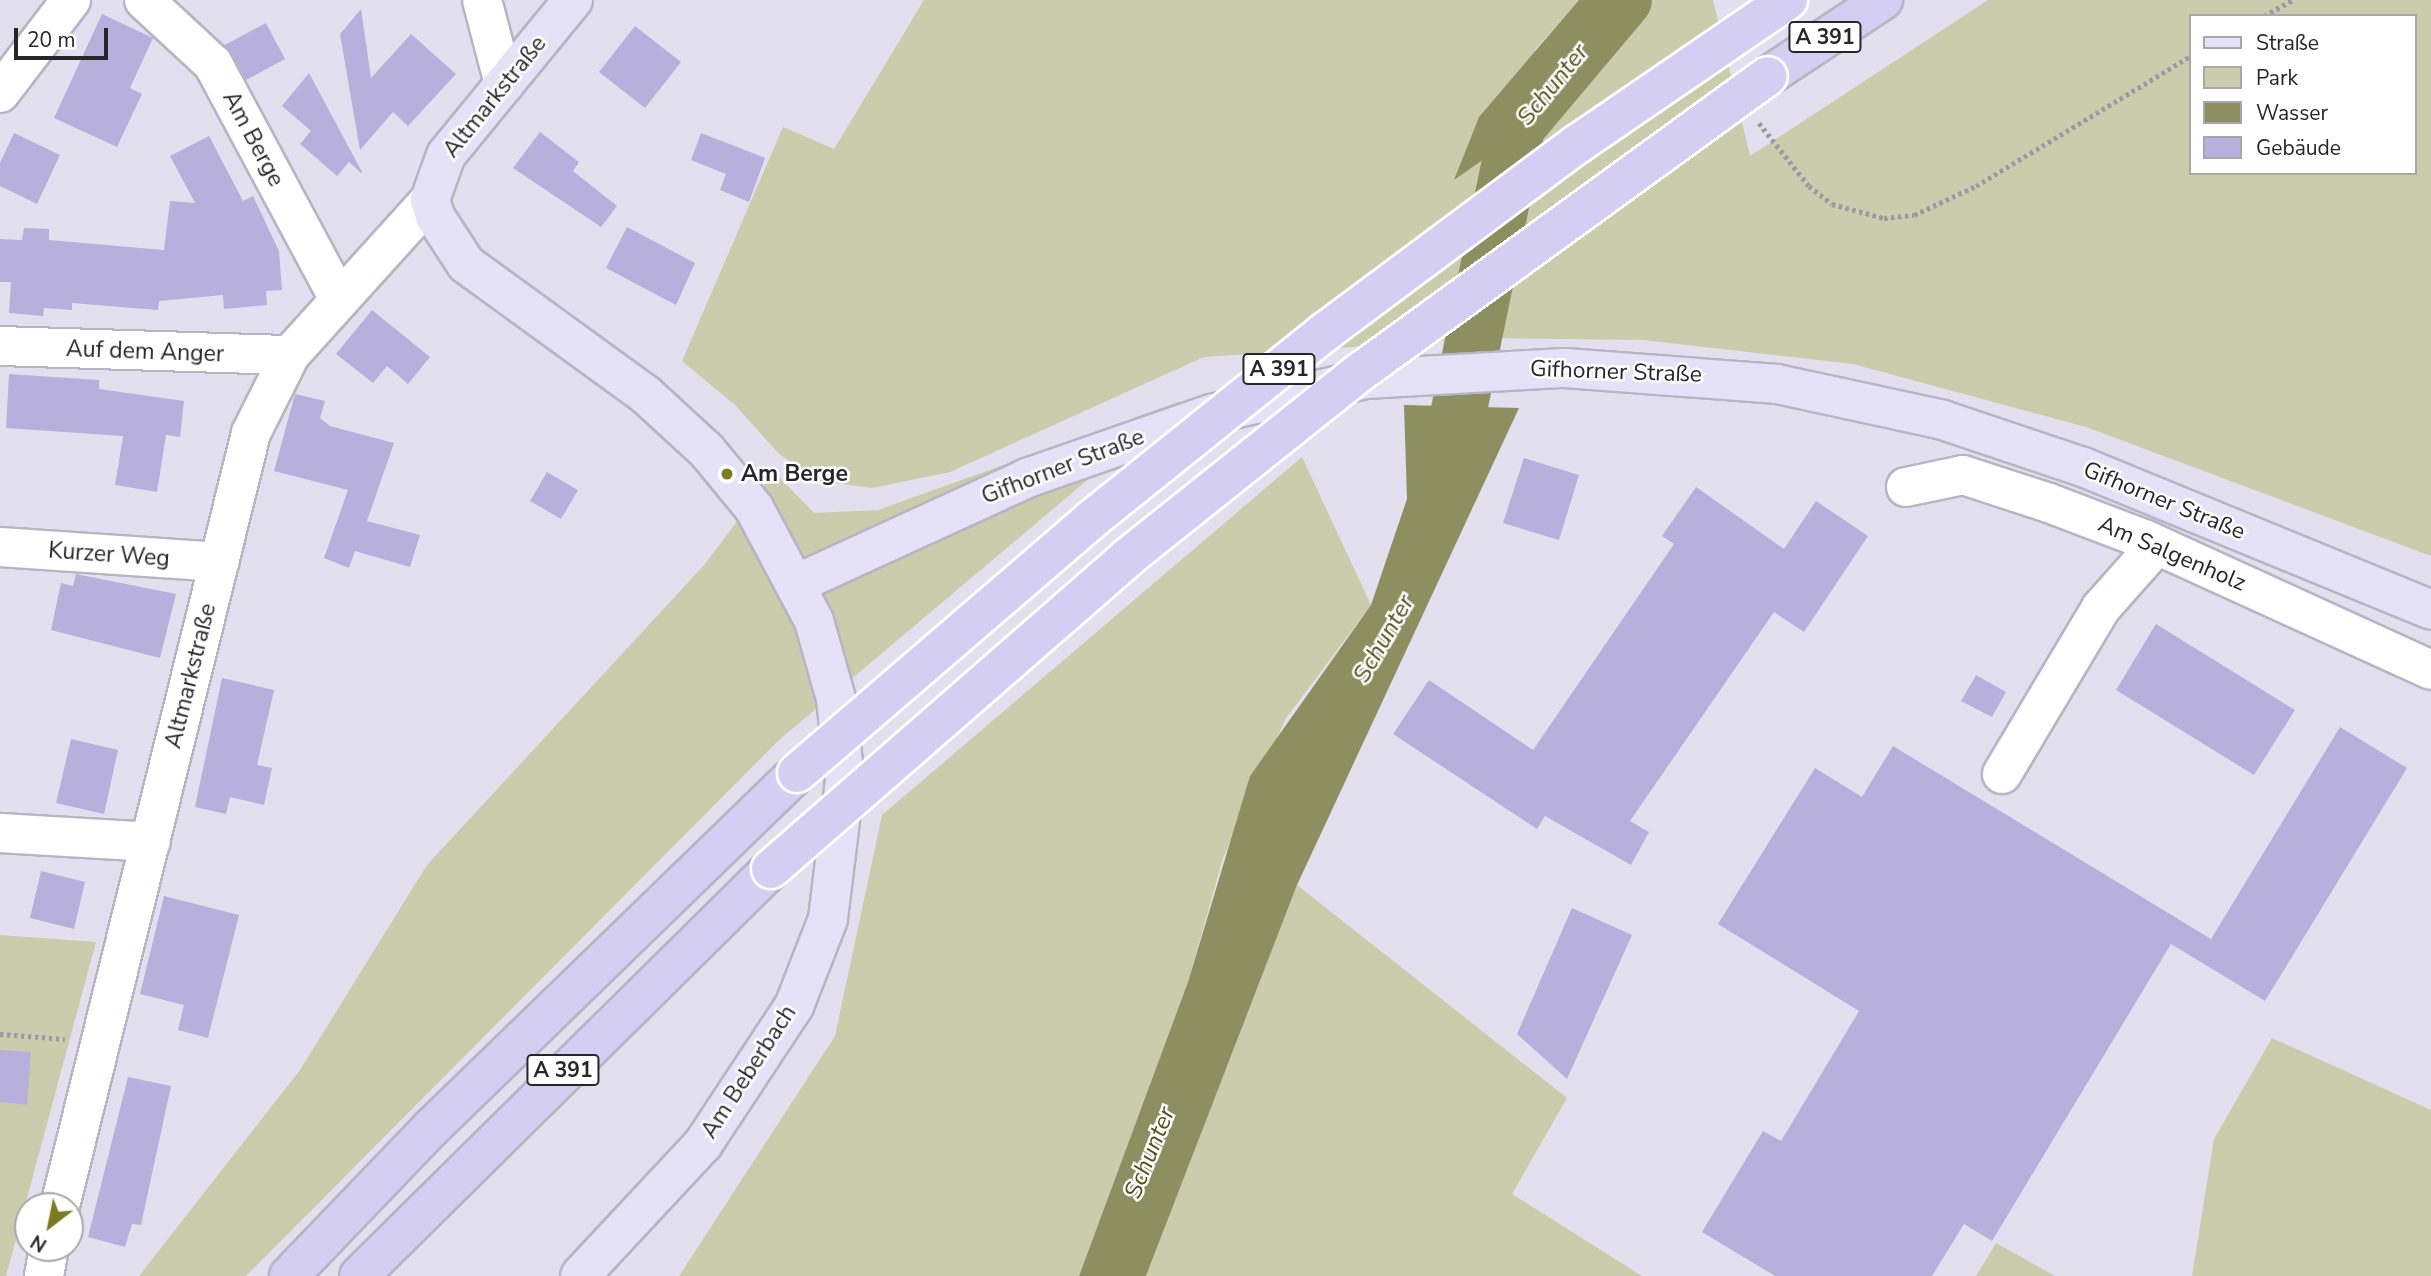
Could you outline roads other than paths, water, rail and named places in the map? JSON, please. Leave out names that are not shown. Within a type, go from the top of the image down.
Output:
[{"type":"highway","name":"A 391","points":[[289,1276],[430,1129],[797,773],[1091,520],[1325,332],[1576,145],[1788,0]]},
{"type":"highway","name":"A 391","points":[[359,1276],[772,869],[1116,566],[1327,398],[1559,222],[1768,76],[1883,0]]},
{"type":"main road","name":"Altmarkstraße","points":[[430,200],[446,155],[573,0]]},
{"type":"main road","points":[[430,200],[444,235],[472,270],[626,379],[707,451],[754,508],[799,583]]},
{"type":"main road","name":"Gifhorner Straße","points":[[799,583],[1027,478],[1171,427],[1306,389],[1424,373],[1564,368],[1777,384],[1943,420],[2082,467],[2431,610]]},
{"type":"main road","name":"Am Beberbach","points":[[580,1276],[737,1100],[794,1006],[828,919],[844,827],[842,740],[827,659],[799,583]]},
{"type":"street","points":[[0,93],[71,0]]},
{"type":"street","name":"Am Berge","points":[[144,0],[213,64],[338,297]]},
{"type":"street","points":[[482,0],[505,84]]},
{"type":"street","name":"Altmarkstraße","points":[[64,1192],[251,433],[290,355],[338,297],[430,200]]},
{"type":"street","name":"Auf dem Anger","points":[[0,346],[290,355]]},
{"type":"street","name":"Am Salgenholz","points":[[1906,487],[1964,475],[2157,545],[2431,670]]},
{"type":"street","points":[[2002,774],[2101,608],[2157,545]]},
{"type":"street","name":"Kurzer Weg","points":[[0,547],[219,562]]},
{"type":"street","points":[[0,833],[150,842]]},
{"type":"water","points":[[1579,0],[1650,0],[1538,121],[1454,180],[1479,117]]},
{"type":"water","points":[[1404,405],[1519,408],[1297,885],[1146,1276],[1079,1276],[1188,982],[1250,776],[1371,605],[1407,499]]},
{"type":"waterway","name":"Schunter","points":[[1444,483],[1517,127],[1624,0]]},
{"type":"place","name":"Am Berge","points":[[727,474]]}]
